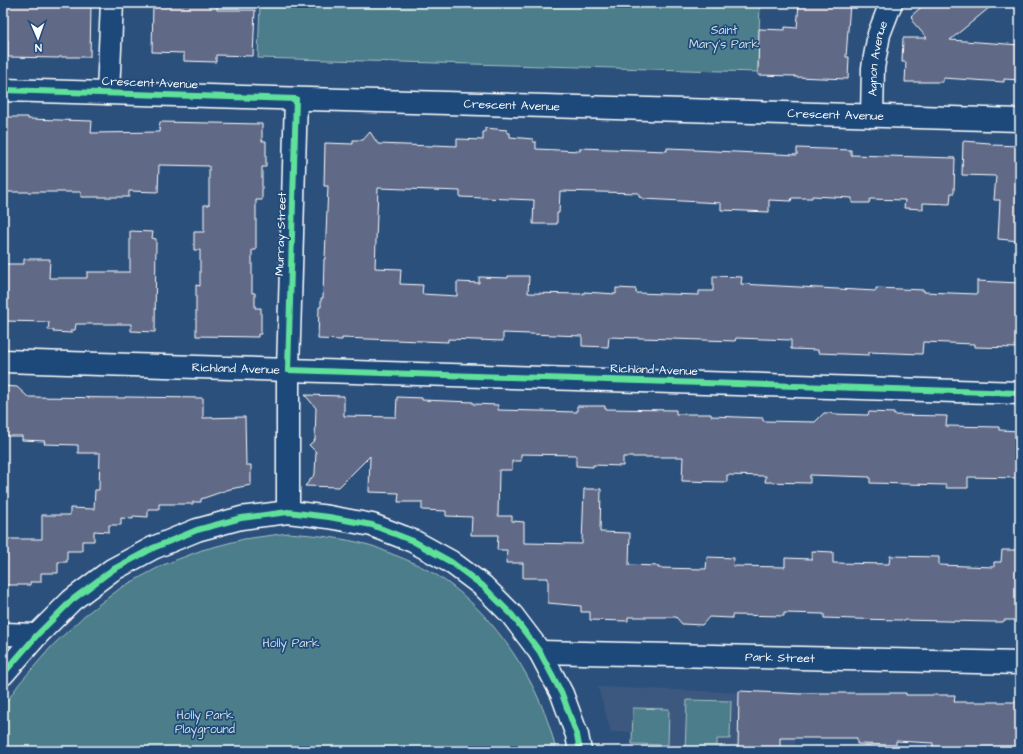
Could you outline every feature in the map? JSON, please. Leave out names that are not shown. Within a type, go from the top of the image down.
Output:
[{"type":"street","points":[[108,93],[112,3]]},
{"type":"street","name":"Agnon Avenue","points":[[872,116],[873,68],[879,34],[891,3]]},
{"type":"street","name":"Crescent Avenue","points":[[3,90],[1020,120]]},
{"type":"street","name":"Murray Street","points":[[288,512],[288,370],[296,99]]},
{"type":"street","name":"Richland Avenue","points":[[3,361],[1020,393]]},
{"type":"street","points":[[3,674],[37,635],[72,600],[112,570],[153,548],[197,530],[241,518],[288,512],[329,517],[372,526],[414,541],[451,562],[483,586],[512,615],[540,652],[562,694],[577,735],[580,751]]},
{"type":"street","points":[[3,634],[37,635]]},
{"type":"street","name":"Park Street","points":[[540,652],[1020,663]]},
{"type":"shaded area","points":[[598,687],[797,695],[795,751],[631,751],[631,732],[611,732]]},
{"type":"green space","name":"Saint Mary's Park","points":[[260,3],[760,3],[758,72],[258,58]]},
{"type":"green space","name":"Holly Park","points":[[288,533],[339,539],[375,547],[429,571],[461,593],[480,611],[514,654],[540,702],[550,727],[556,751],[3,751],[3,707],[19,684],[52,646],[85,615],[122,587],[163,565],[202,550],[244,539]]},
{"type":"green space","points":[[687,700],[731,701],[730,739],[717,739],[717,751],[685,751]]},
{"type":"green space","points":[[633,708],[669,709],[668,745],[632,744]]},
{"type":"building","points":[[3,3],[91,3],[90,57],[8,57],[8,40],[3,40]]},
{"type":"building","points":[[153,3],[217,3],[217,10],[255,10],[253,56],[216,55],[216,62],[184,61],[184,53],[152,52]]},
{"type":"building","points":[[799,3],[850,3],[846,57],[849,57],[848,79],[758,75],[759,29],[785,30],[785,27],[797,28]]},
{"type":"building","points":[[926,3],[995,3],[950,40],[1020,45],[1020,80],[1004,79],[1004,82],[943,78],[943,82],[905,82],[906,62],[902,62],[903,38],[927,38],[912,21],[914,19],[911,16]]},
{"type":"building","points":[[3,117],[92,121],[91,133],[159,132],[160,122],[262,124],[262,141],[266,141],[266,167],[262,167],[262,200],[256,200],[256,250],[252,250],[252,293],[255,293],[255,308],[261,308],[261,334],[258,334],[258,337],[196,336],[196,285],[200,286],[200,250],[194,250],[194,232],[204,232],[204,205],[209,205],[209,166],[159,165],[158,192],[129,191],[129,197],[81,197],[81,192],[4,192]]},
{"type":"building","points":[[485,128],[507,130],[507,133],[510,133],[510,137],[533,139],[533,142],[536,142],[536,149],[580,151],[580,148],[667,151],[667,148],[797,155],[797,148],[851,150],[851,155],[955,158],[954,193],[951,193],[950,204],[923,203],[923,209],[904,208],[905,200],[870,199],[869,203],[852,203],[852,198],[812,196],[812,198],[792,198],[791,201],[769,200],[769,212],[721,210],[721,203],[643,199],[639,197],[639,193],[560,191],[557,224],[533,224],[534,200],[460,197],[460,191],[378,188],[375,268],[401,269],[400,284],[423,285],[422,294],[457,296],[457,282],[479,283],[479,277],[508,278],[508,276],[529,276],[528,293],[584,294],[584,292],[616,294],[616,288],[636,289],[636,293],[699,295],[699,291],[713,291],[713,276],[742,277],[741,284],[876,291],[876,288],[924,290],[924,292],[977,294],[977,281],[1020,283],[1020,348],[975,347],[975,344],[923,342],[922,354],[869,352],[869,355],[818,353],[818,350],[791,349],[791,340],[736,338],[735,341],[609,337],[608,347],[582,346],[582,336],[503,333],[503,341],[448,339],[448,342],[342,338],[342,340],[318,339],[319,307],[321,307],[321,298],[323,298],[328,186],[324,186],[325,143],[353,144],[353,140],[363,140],[370,132],[378,144],[457,146],[457,139],[483,140],[483,132],[485,132]]},
{"type":"building","points":[[963,141],[990,143],[992,145],[1020,146],[1020,241],[998,239],[1000,200],[994,200],[996,176],[962,175]]},
{"type":"building","points":[[130,231],[153,232],[152,238],[156,239],[155,332],[131,331],[131,324],[76,324],[75,330],[71,330],[71,333],[53,332],[54,330],[48,330],[49,322],[3,321],[3,264],[24,264],[24,259],[50,259],[49,278],[87,278],[87,272],[130,272]]},
{"type":"building","points":[[3,386],[17,387],[28,397],[203,398],[203,418],[245,417],[246,465],[251,465],[251,485],[230,489],[201,499],[201,502],[193,502],[193,504],[159,504],[159,509],[148,509],[148,517],[133,516],[133,519],[121,518],[121,525],[109,525],[109,532],[94,531],[94,541],[82,541],[82,551],[67,551],[67,562],[58,562],[58,573],[41,573],[41,582],[30,582],[30,585],[3,585],[3,539],[42,539],[42,515],[70,515],[70,508],[94,509],[95,490],[99,490],[100,453],[78,453],[78,445],[44,444],[45,441],[22,440],[22,436],[3,436]]},
{"type":"building","points":[[305,395],[344,396],[344,416],[396,417],[397,397],[498,405],[498,410],[577,412],[577,406],[605,406],[605,409],[676,410],[676,414],[711,414],[711,416],[763,418],[763,421],[815,422],[824,413],[868,415],[869,412],[894,413],[894,415],[947,416],[946,426],[999,427],[999,430],[1020,431],[1020,478],[968,477],[968,488],[946,488],[946,485],[870,483],[870,477],[810,475],[810,483],[765,482],[766,476],[727,475],[727,482],[682,481],[683,457],[623,457],[623,466],[593,465],[593,467],[576,466],[576,455],[521,454],[521,461],[512,461],[512,470],[499,470],[498,516],[512,516],[512,521],[524,522],[524,543],[582,544],[584,489],[601,489],[600,532],[630,533],[629,565],[658,566],[658,568],[706,569],[707,557],[734,558],[733,566],[785,567],[785,558],[812,559],[812,551],[833,552],[833,563],[889,564],[890,556],[939,557],[939,565],[994,567],[994,562],[1001,562],[1002,550],[1020,550],[1020,620],[993,622],[855,619],[824,618],[824,614],[784,613],[784,616],[732,615],[732,618],[709,617],[702,625],[682,624],[676,617],[628,617],[628,621],[590,620],[590,612],[581,612],[581,606],[548,603],[548,578],[523,578],[523,563],[506,563],[507,550],[497,550],[498,535],[471,535],[472,517],[446,516],[446,511],[422,510],[422,502],[398,502],[399,493],[369,492],[370,456],[339,487],[305,486],[315,474],[316,452],[309,445],[315,440],[316,408]]},
{"type":"building","points":[[739,691],[802,694],[906,693],[906,695],[955,695],[954,702],[1020,702],[1020,751],[933,751],[933,743],[896,741],[896,745],[857,744],[857,738],[780,738],[780,751],[738,751]]},
{"type":"cycle path","points":[[3,90],[296,99],[288,370],[1020,393]]},
{"type":"cycle path","points":[[3,674],[37,635],[72,600],[112,570],[153,548],[197,530],[241,518],[288,512],[329,517],[372,525],[413,541],[451,562],[483,586],[512,615],[540,652],[562,694],[577,735],[580,751]]},
{"type":"park label","name":"Holly Park Playground","points":[[205,722]]}]
